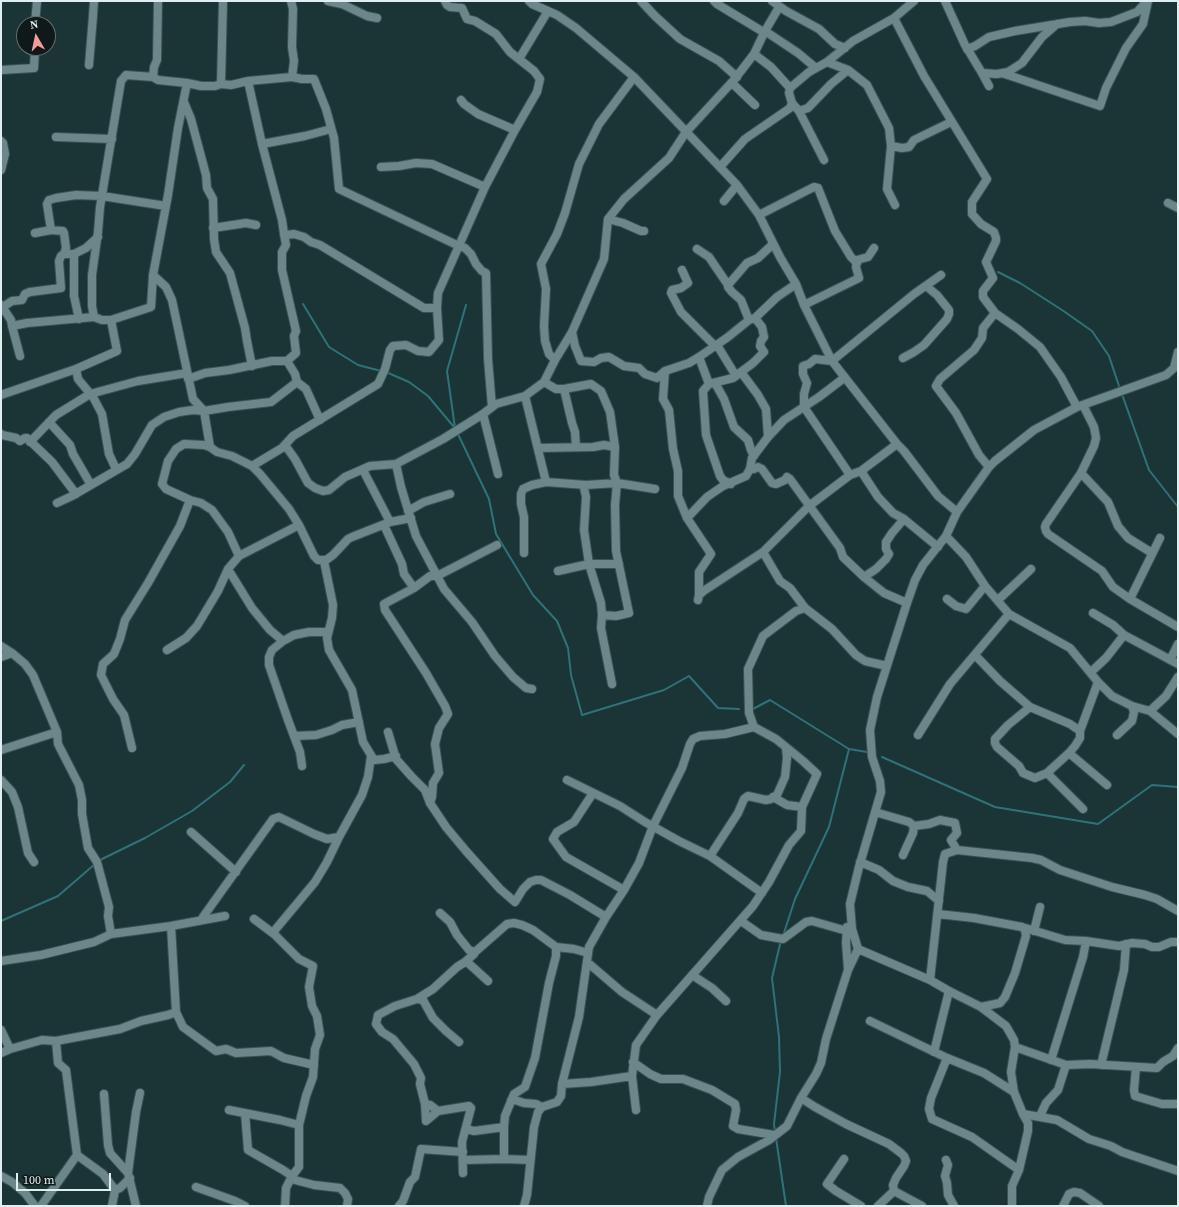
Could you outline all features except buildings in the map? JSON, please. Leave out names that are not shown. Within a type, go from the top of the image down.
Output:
[{"type":"street","points":[[36,16],[37,1]]},
{"type":"street","points":[[89,65],[94,1]]},
{"type":"street","points":[[153,77],[154,67],[157,60],[158,1]]},
{"type":"street","points":[[221,84],[223,1]]},
{"type":"street","points":[[292,1],[292,47],[294,61],[292,77]]},
{"type":"street","points":[[328,1],[342,4],[367,16],[376,18]]},
{"type":"street","points":[[252,466],[285,445],[293,436],[378,384],[385,369],[390,350],[393,346],[406,345],[418,351],[429,352],[439,340],[437,308],[438,293],[485,187],[537,92],[540,79],[534,70],[510,52],[496,34],[475,21],[467,19],[462,8],[447,5],[445,1]]},
{"type":"street","points":[[529,1],[557,15],[576,28],[634,77],[737,185],[759,215],[773,244],[796,284],[804,305],[832,361],[938,496],[957,512]]},
{"type":"street","points":[[641,1],[680,39],[719,62],[755,105]]},
{"type":"street","points":[[772,1],[780,8],[819,29],[835,44],[845,48]]},
{"type":"street","points":[[824,160],[799,111],[792,103],[789,93],[790,88],[816,68],[827,62],[853,41],[894,18],[914,1]]},
{"type":"street","points":[[944,1],[967,49],[989,86]]},
{"type":"street","points":[[967,49],[989,37],[1015,31],[1085,21],[1099,23],[1111,22],[1137,12],[1147,1]]},
{"type":"street","points":[[1002,73],[1100,106],[1106,88],[1126,48],[1143,24],[1147,1]]},
{"type":"street","points":[[717,2],[798,53],[816,68]]},
{"type":"street","points":[[285,445],[295,458],[308,483],[323,491],[329,490],[345,476],[370,466],[396,464],[436,444],[496,404],[526,396],[544,382],[572,332],[604,259],[608,219],[624,199],[669,158],[686,132],[734,80],[754,54],[778,9],[780,8]]},
{"type":"street","points":[[519,59],[548,11]]},
{"type":"street","points":[[894,18],[924,76],[987,179],[972,202],[972,214],[981,224],[994,232],[996,238],[986,262],[993,278],[983,291],[983,297],[995,313],[1040,347],[1094,427],[1096,438],[1094,446],[1080,473],[1046,524],[1046,530],[1048,534],[1102,571],[1113,587],[1178,627]]},
{"type":"street","points":[[982,73],[1008,72],[1022,63],[1042,37],[1057,24]]},
{"type":"street","points":[[835,44],[837,53]]},
{"type":"street","points":[[754,54],[771,67],[790,88]]},
{"type":"street","points":[[1,70],[34,68],[35,56]]},
{"type":"street","points":[[827,62],[848,70],[867,85],[889,128],[892,146],[886,189],[895,205]]},
{"type":"street","points":[[799,111],[808,108],[848,70]]},
{"type":"street","points":[[94,317],[92,306],[92,275],[98,237],[100,207],[121,81],[126,75],[153,77],[158,80],[201,86],[215,86],[221,84],[231,85],[248,81],[292,77],[314,79],[326,109],[334,138],[339,189],[465,248],[471,254],[476,264],[482,271],[486,272],[488,359],[492,407]]},
{"type":"street","points":[[555,360],[549,354],[545,341],[544,326],[546,289],[541,264],[557,234],[565,213],[579,164],[600,124],[634,77]]},
{"type":"street","points":[[30,442],[56,415],[90,394],[138,380],[188,376],[252,366],[272,360],[287,361],[296,353],[294,336],[296,331],[282,270],[282,252],[286,245],[282,220],[262,144],[248,81]]},
{"type":"street","points":[[12,326],[27,323],[94,317],[102,320],[111,320],[151,307],[153,275],[187,83]]},
{"type":"street","points":[[461,100],[478,114],[515,130]]},
{"type":"street","points":[[184,102],[202,160],[206,175],[207,188],[213,199],[213,228],[216,252],[230,273],[241,310],[252,366]]},
{"type":"street","points":[[720,167],[745,139],[790,108],[792,103]]},
{"type":"street","points":[[892,146],[902,148],[909,147],[914,140],[951,122]]},
{"type":"street","points":[[262,144],[305,136],[331,129]]},
{"type":"street","points":[[56,137],[112,139]]},
{"type":"street","points":[[1,141],[3,142],[5,154],[1,170]]},
{"type":"street","points":[[381,166],[399,166],[416,163],[432,164],[485,187]]},
{"type":"street","points":[[724,201],[737,185]]},
{"type":"street","points":[[759,215],[814,187],[818,188],[835,231],[851,257],[857,263]]},
{"type":"street","points":[[51,230],[47,204],[49,200],[76,194],[102,196],[166,206]]},
{"type":"street","points":[[1168,203],[1178,208]]},
{"type":"street","points":[[608,219],[623,223],[640,231],[644,231]]},
{"type":"street","points":[[213,228],[228,227],[246,223],[256,225]]},
{"type":"street","points":[[20,356],[11,320],[2,306],[12,301],[22,300],[25,294],[30,292],[61,288],[59,261],[66,248],[64,233],[60,230],[35,233]]},
{"type":"street","points":[[284,234],[294,234],[304,237],[311,242],[320,245],[424,308],[437,308]]},
{"type":"street","points":[[64,254],[74,254],[86,248],[98,237]]},
{"type":"street","points":[[728,285],[747,263],[758,258],[773,244]]},
{"type":"street","points":[[804,305],[859,278],[856,267],[857,260],[868,257],[874,248]]},
{"type":"street","points":[[697,250],[709,257],[728,287],[741,300],[752,319],[762,327],[764,337],[760,346],[764,352],[753,363],[733,378],[712,383],[703,391],[706,434],[720,476],[723,480],[731,484]]},
{"type":"street","points":[[74,254],[74,296],[79,319]]},
{"type":"street","points":[[682,270],[688,283],[681,288],[672,290],[671,293],[681,312],[716,346],[738,374],[758,395],[766,409],[768,436]]},
{"type":"street","points":[[153,275],[166,287],[172,300],[193,398],[204,411],[210,447]]},
{"type":"street","points":[[850,475],[804,407],[804,394],[807,383],[802,374],[803,366],[809,364],[815,359],[832,361],[914,294],[941,275]]},
{"type":"street","points":[[572,332],[575,346],[581,361],[594,362],[601,358],[609,357],[624,366],[639,368],[645,374],[657,378],[664,371],[689,363],[716,346],[752,319],[777,297],[796,284]]},
{"type":"street","points":[[903,358],[924,345],[947,319],[949,314],[949,310],[937,295],[926,286]]},
{"type":"street","points":[[989,467],[979,455],[956,413],[948,405],[946,399],[936,386],[940,379],[974,350],[982,338],[983,328],[995,313]]},
{"type":"street","points":[[1,396],[76,369],[117,351],[111,320]]},
{"type":"street","points":[[707,1206],[709,1197],[722,1170],[738,1157],[769,1140],[787,1126],[821,1063],[826,1039],[848,970],[858,949],[852,929],[850,904],[860,862],[881,792],[880,781],[872,757],[870,730],[877,697],[907,603],[915,580],[923,565],[946,536],[957,512],[989,467],[1034,430],[1080,406],[1144,384],[1175,370],[1178,352]]},
{"type":"street","points":[[699,357],[712,383],[724,399],[734,427],[748,440],[754,456]]},
{"type":"street","points":[[287,361],[295,374],[297,382],[306,389],[320,420]]},
{"type":"street","points":[[76,369],[78,379],[90,394],[102,414],[109,454],[116,469]]},
{"type":"street","points":[[664,371],[663,399],[669,410],[673,448],[678,471],[678,496],[687,518],[711,554],[700,572],[699,598],[705,590],[763,552],[809,506],[850,475],[861,471],[897,444]]},
{"type":"street","points":[[687,518],[707,497],[723,486],[731,484],[746,476],[754,456],[768,436],[784,420],[819,397],[844,378]]},
{"type":"street","points":[[57,503],[76,494],[116,469],[127,464],[135,454],[152,425],[164,417],[179,412],[193,410],[204,411],[271,402],[297,382]]},
{"type":"street","points":[[544,382],[556,389],[591,384],[601,391],[610,412],[615,447],[614,475],[617,483],[615,505],[616,552],[629,612],[616,616],[602,616]]},
{"type":"street","points":[[564,389],[575,432],[576,447]]},
{"type":"street","points":[[526,396],[546,482]]},
{"type":"street","points":[[483,414],[498,474]]},
{"type":"street","points":[[49,422],[70,445],[91,485]]},
{"type":"street","points":[[1,434],[16,438],[20,441],[27,438],[52,462],[76,494]]},
{"type":"street","points":[[239,556],[228,532],[212,510],[201,503],[190,500],[166,489],[162,484],[168,461],[176,449],[184,444],[204,445],[217,452],[232,456],[252,466],[285,505],[299,526],[314,556],[318,560],[324,561],[333,555],[348,539],[409,514],[424,502],[450,494]]},
{"type":"street","points":[[538,448],[593,447],[604,445],[615,447]]},
{"type":"street","points":[[396,464],[416,536],[444,589],[472,622],[495,656],[513,678],[526,688],[532,689]]},
{"type":"street","points":[[750,469],[758,467],[762,469],[772,483],[776,484],[786,480],[787,477],[790,479],[840,548],[843,556],[864,578],[884,593],[907,603]]},
{"type":"street","points":[[363,470],[387,523],[402,564],[404,574],[414,588]]},
{"type":"street","points":[[861,471],[878,497],[893,513],[904,519],[938,547]]},
{"type":"street","points":[[1080,473],[1108,502],[1118,526],[1128,538],[1152,553]]},
{"type":"street","points":[[524,553],[524,517],[521,504],[521,494],[523,489],[532,485],[546,482],[586,485],[617,483],[655,488]]},
{"type":"street","points":[[586,485],[584,488],[586,497],[584,530],[589,564],[600,604],[602,616],[601,628],[612,684]]},
{"type":"street","points":[[132,748],[124,715],[113,699],[101,675],[103,664],[114,654],[125,620],[180,526],[190,500]]},
{"type":"street","points":[[864,578],[886,559],[889,554],[886,548],[886,542],[904,519]]},
{"type":"street","points":[[167,650],[186,638],[197,626],[218,591],[228,569],[239,556],[299,526]]},
{"type":"street","points":[[946,536],[966,557],[985,586],[1009,614],[1070,648],[1098,682],[1112,696],[1132,706],[1150,711],[1178,734]]},
{"type":"street","points":[[1130,598],[1160,538]]},
{"type":"street","points":[[430,803],[432,797],[432,783],[439,773],[435,744],[439,728],[448,714],[445,706],[426,674],[385,610],[384,604],[414,588],[430,576],[437,576],[497,545]]},
{"type":"street","points":[[763,552],[780,581],[790,588],[805,608],[832,629],[856,655],[865,661],[887,666]]},
{"type":"street","points":[[324,561],[333,605],[332,618],[327,638],[329,650],[352,690],[363,742],[371,756],[374,760],[396,756]]},
{"type":"street","points":[[558,571],[589,564],[619,564]]},
{"type":"street","points":[[228,569],[252,608],[270,630],[283,641]]},
{"type":"street","points":[[998,600],[1031,569]]},
{"type":"street","points":[[947,599],[956,606],[966,609],[985,586]]},
{"type":"street","points":[[636,1110],[632,1076],[636,1045],[657,1015],[692,974],[742,920],[769,882],[789,844],[801,831],[802,807],[816,774],[804,761],[776,739],[754,727],[749,713],[748,670],[763,636],[796,611],[805,608]]},
{"type":"street","points":[[1093,613],[1113,625],[1124,635],[1174,662],[1178,644]]},
{"type":"street","points":[[918,735],[950,684],[1009,614]]},
{"type":"street","points":[[302,766],[300,752],[269,665],[269,657],[272,650],[283,641],[294,635],[309,632],[328,632]]},
{"type":"street","points":[[1091,672],[1106,658],[1124,635]]},
{"type":"street","points":[[1,646],[25,664],[33,675],[57,732],[58,744],[79,785],[88,848],[98,862],[109,907],[108,916],[111,934]]},
{"type":"street","points":[[1,658],[12,653]]},
{"type":"street","points":[[975,655],[1000,681],[1030,707],[1070,724],[1080,731]]},
{"type":"street","points":[[1150,711],[1166,696],[1178,677]]},
{"type":"street","points":[[1030,707],[1008,725],[995,739],[995,743],[1020,766],[1023,773],[1035,778],[1047,774],[1076,746],[1098,682]]},
{"type":"street","points":[[1117,735],[1132,721],[1134,712],[1132,706]]},
{"type":"street","points":[[294,736],[316,735],[342,725],[358,722]]},
{"type":"street","points":[[524,1206],[527,1195],[534,1127],[538,1112],[542,1107],[557,1102],[561,1096],[562,1084],[579,1017],[589,947],[639,863],[653,826],[682,768],[693,739],[700,736],[725,734],[754,727]]},
{"type":"street","points":[[1,750],[57,732]]},
{"type":"street","points":[[388,732],[396,759],[425,790],[430,803],[446,827],[500,889],[515,902],[523,889],[530,882],[541,880],[570,895],[606,917]]},
{"type":"street","points":[[710,856],[738,813],[744,799],[748,796],[766,800],[777,795],[785,777],[787,758],[786,748]]},
{"type":"street","points":[[1069,753],[1107,785]]},
{"type":"street","points":[[274,934],[275,930],[315,882],[327,862],[362,795],[368,777],[371,756]]},
{"type":"street","points":[[1047,774],[1083,810]]},
{"type":"street","points":[[1,780],[12,792],[18,807],[28,853],[34,862]]},
{"type":"street","points":[[567,780],[620,806],[653,826],[710,856],[762,893]]},
{"type":"street","points":[[594,793],[574,822],[557,832],[553,839],[566,857],[624,890]]},
{"type":"street","points":[[773,797],[787,805],[802,807]]},
{"type":"street","points":[[874,812],[909,822],[914,826],[929,824],[940,820],[955,822],[957,833],[952,840],[957,850]]},
{"type":"street","points":[[203,917],[273,819],[279,817],[327,839],[339,837]]},
{"type":"street","points":[[903,855],[913,833],[914,826]]},
{"type":"street","points":[[191,832],[236,872]]},
{"type":"street","points":[[930,980],[943,862],[945,854],[957,850],[1041,860],[1060,870],[1151,897],[1178,911]]},
{"type":"street","points":[[860,862],[878,870],[892,882],[927,891],[939,901]]},
{"type":"street","points":[[1034,931],[1040,907]]},
{"type":"street","points":[[440,913],[450,922],[457,936],[469,950],[475,952]]},
{"type":"street","points":[[938,914],[974,918],[1022,928],[1065,940],[1086,941],[1119,946],[1132,943],[1145,944],[1152,947],[1159,947],[1171,942],[1178,942]]},
{"type":"street","points":[[1,961],[41,955],[94,942],[111,934],[171,926],[225,916]]},
{"type":"street","points":[[848,970],[846,943],[850,916]]},
{"type":"street","points":[[254,919],[274,934],[299,959],[313,966],[309,987],[312,1006],[317,1016],[320,1035],[314,1049],[313,1077],[306,1096],[299,1125],[299,1167],[292,1176],[286,1188],[285,1206]]},
{"type":"street","points":[[742,920],[761,935],[783,938],[806,922],[812,921],[847,931]]},
{"type":"street","points":[[463,1173],[462,1142],[471,1108],[470,1106],[438,1111],[426,1121],[420,1084],[421,1078],[414,1064],[394,1039],[382,1032],[376,1024],[378,1015],[395,1006],[417,998],[433,988],[456,966],[466,961],[507,924],[514,923],[533,930],[556,947],[574,949],[588,953]]},
{"type":"street","points":[[171,926],[176,1012],[183,1027],[216,1051],[226,1049],[236,1053],[271,1051],[284,1058],[314,1065]]},
{"type":"street","points":[[981,1007],[1000,1003],[1005,997],[1015,973],[1026,936],[1025,930],[1022,928]]},
{"type":"street","points":[[1051,1060],[1079,970],[1086,941]]},
{"type":"street","points":[[1101,1065],[1124,970],[1126,944]]},
{"type":"street","points":[[504,1159],[505,1116],[514,1094],[525,1087],[535,1058],[549,983],[556,956],[556,947]]},
{"type":"street","points":[[858,949],[930,980],[981,1007],[1006,1026],[1014,1040],[1015,1047],[1011,1072],[1014,1092],[1028,1122],[1028,1131],[1019,1170],[1012,1186],[1012,1206]]},
{"type":"street","points":[[466,961],[488,981]]},
{"type":"street","points":[[586,962],[622,992],[657,1015]]},
{"type":"street","points":[[692,974],[712,988],[726,1001]]},
{"type":"street","points":[[934,1052],[949,991]]},
{"type":"street","points":[[417,998],[423,1000],[433,1018],[459,1042]]},
{"type":"street","points":[[1,1053],[42,1040],[56,1041],[120,1029],[141,1021],[176,1012]]},
{"type":"street","points":[[870,1021],[947,1058],[984,1073],[1014,1092]]},
{"type":"street","points":[[1,1030],[10,1049]]},
{"type":"street","points":[[41,1206],[77,1155],[66,1070],[58,1063],[56,1041]]},
{"type":"street","points":[[1015,1047],[1066,1065],[1090,1064],[1157,1068],[1173,1056],[1178,1048]]},
{"type":"street","points":[[947,1058],[931,1098],[929,1109],[932,1119],[972,1137],[1019,1170]]},
{"type":"street","points":[[633,1062],[661,1080],[683,1079],[712,1090],[735,1104],[736,1110],[733,1126],[738,1129],[774,1135]]},
{"type":"street","points":[[1040,1116],[1046,1103],[1058,1090],[1066,1065]]},
{"type":"street","points":[[1136,1067],[1134,1090],[1135,1096],[1162,1104],[1178,1104]]},
{"type":"street","points":[[562,1084],[591,1082],[632,1076]]},
{"type":"street","points":[[136,1206],[129,1176],[136,1112],[140,1093]]},
{"type":"street","points":[[104,1094],[108,1146],[110,1153],[129,1176]]},
{"type":"street","points":[[801,1098],[846,1124],[889,1144],[901,1153],[906,1161],[893,1185],[894,1191]]},
{"type":"street","points":[[511,1101],[515,1100],[524,1103],[536,1104],[542,1107]]},
{"type":"street","points":[[424,1104],[430,1105],[438,1111]]},
{"type":"street","points":[[229,1110],[299,1125]]},
{"type":"street","points":[[244,1113],[248,1150],[283,1170],[295,1180],[314,1185],[340,1188],[348,1199],[347,1206]]},
{"type":"street","points":[[1023,1114],[1057,1120],[1089,1139],[1178,1171]]},
{"type":"street","points":[[466,1129],[474,1131],[504,1127]]},
{"type":"street","points":[[399,1206],[403,1201],[410,1182],[415,1177],[421,1149],[463,1156],[530,1160]]},
{"type":"street","points":[[77,1155],[103,1174],[115,1190],[112,1206]]},
{"type":"street","points":[[844,1159],[827,1184],[860,1206]]},
{"type":"street","points":[[946,1160],[948,1165],[945,1176],[948,1195],[954,1206]]},
{"type":"street","points":[[1,1176],[12,1182],[25,1193],[35,1206]]},
{"type":"street","points":[[115,1190],[120,1188],[129,1176]]},
{"type":"street","points":[[196,1187],[246,1206]]},
{"type":"street","points":[[894,1191],[918,1205]]},
{"type":"street","points":[[878,1206],[894,1191]]},
{"type":"street","points":[[1063,1206],[1069,1194],[1074,1192],[1080,1193],[1100,1206]]},
{"type":"waterway","points":[[998,272],[1020,283],[1092,331],[1109,356],[1119,386]]},
{"type":"waterway","points":[[303,304],[329,347],[358,365],[381,371]]},
{"type":"waterway","points":[[455,428],[447,371],[466,305]]},
{"type":"waterway","points":[[386,372],[409,382],[428,396],[454,427]]},
{"type":"waterway","points":[[1123,397],[1149,470],[1178,507]]},
{"type":"waterway","points":[[457,432],[489,499],[496,534],[533,595],[557,621],[568,648],[571,675],[582,715],[664,690],[689,676],[718,708],[739,709]]},
{"type":"waterway","points":[[751,710],[770,700],[849,749],[867,752]]},
{"type":"waterway","points":[[783,936],[795,899],[829,827],[849,749]]},
{"type":"waterway","points":[[882,757],[995,807],[1098,824],[1152,785],[1178,787]]},
{"type":"waterway","points":[[98,861],[145,838],[192,811],[230,782],[244,765]]},
{"type":"waterway","points":[[1,921],[58,896],[95,864]]},
{"type":"waterway","points":[[775,1132],[774,1124],[780,1072],[779,1037],[772,978],[781,940]]},
{"type":"waterway","points":[[776,1138],[786,1206]]}]
